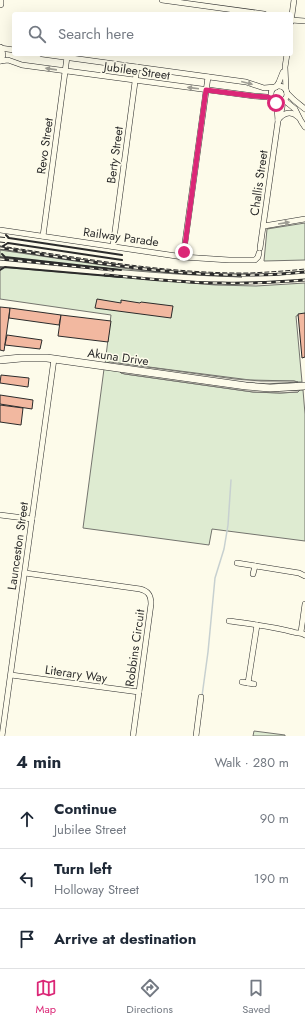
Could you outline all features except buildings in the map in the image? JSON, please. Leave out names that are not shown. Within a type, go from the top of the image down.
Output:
[{"type":"street","points":[[162,0],[249,12]]},
{"type":"street","points":[[292,12],[294,0]]},
{"type":"street","points":[[293,19],[305,21]]},
{"type":"street","points":[[0,60],[2,54],[0,48],[12,50]]},
{"type":"street","name":"Jubilee Street","points":[[59,56],[248,82],[264,88],[275,87]]},
{"type":"street","points":[[284,100],[286,97],[285,68],[287,56]]},
{"type":"street","name":"Revo Street","points":[[43,236],[67,57]]},
{"type":"street","name":"Jubilee Street","points":[[0,60],[8,60],[22,65],[274,99]]},
{"type":"street","name":"Berty Street","points":[[114,246],[137,67]]},
{"type":"street","points":[[284,100],[279,102],[274,99],[271,94],[272,90],[279,82],[285,68]]},
{"type":"street","points":[[183,256],[208,77]]},
{"type":"street","points":[[275,87],[281,86],[305,109]]},
{"type":"street","name":"Challis Street","points":[[260,251],[278,121],[277,106],[274,99]]},
{"type":"street","points":[[284,100],[294,108],[305,127]]},
{"type":"street","name":"Challis Street","points":[[278,121],[284,100]]},
{"type":"street","points":[[278,121],[282,115],[290,113],[299,117]]},
{"type":"street","points":[[264,226],[305,220]]},
{"type":"street","name":"Railway Parade","points":[[0,230],[183,256],[229,260],[255,260],[260,251]]},
{"type":"street","name":"Akuna Drive","points":[[0,360],[30,358],[54,359],[246,386],[270,388],[305,386]]},
{"type":"street","name":"Launceston Street","points":[[2,736],[54,359]]},
{"type":"street","points":[[0,515],[32,519]]},
{"type":"street","points":[[238,563],[300,573],[305,576]]},
{"type":"street","points":[[254,574],[255,566]]},
{"type":"street","name":"Robbins Circuit","points":[[25,573],[140,589],[149,593],[151,604],[133,736]]},
{"type":"street","points":[[229,621],[295,633],[303,631],[305,604]]},
{"type":"street","points":[[248,683],[257,625]]},
{"type":"street","name":"Literary Way","points":[[11,675],[139,692]]},
{"type":"street","points":[[242,682],[254,684]]},
{"type":"street","points":[[196,736],[201,697]]},
{"type":"green space","points":[[305,223],[305,260],[264,261],[267,229]]},
{"type":"green space","points":[[0,250],[136,270],[242,277],[151,272],[90,267],[0,257]]},
{"type":"green space","points":[[0,267],[215,285],[256,286],[305,283],[305,314],[296,316],[302,382],[250,380],[110,362],[105,364],[111,315],[0,299]]},
{"type":"green space","points":[[104,369],[119,371],[125,374],[253,392],[280,393],[298,392],[303,390],[305,414],[305,541],[212,529],[209,545],[83,528]]},
{"type":"green space","points":[[254,731],[285,735],[285,736],[253,736]]},
{"type":"shaded area","points":[[110,362],[235,379],[298,382],[266,384],[236,382],[105,364]]},
{"type":"shaded area","points":[[119,371],[274,391],[300,390],[298,392],[280,393],[253,392],[125,374]]},
{"type":"waterway","points":[[202,696],[215,578],[224,549],[228,525],[231,480]]},
{"type":"railway","points":[[0,248],[114,265],[190,273],[267,275],[305,272]]},
{"type":"railway","points":[[0,259],[113,270]]},
{"type":"railway","points":[[105,275],[207,283],[253,283],[305,280]]},
{"type":"fence","points":[[0,237],[9,238]]},
{"type":"fence","points":[[0,242],[8,243]]},
{"type":"fence","points":[[0,246],[94,260],[188,271],[250,273],[305,269]]},
{"type":"fence","points":[[0,257],[5,257]]},
{"type":"fence","points":[[0,267],[5,267]]},
{"type":"wall","points":[[6,235],[9,238],[122,255]]},
{"type":"wall","points":[[3,246],[8,243],[122,260]]},
{"type":"wall","points":[[2,254],[5,257],[121,270]]},
{"type":"wall","points":[[0,270],[5,267],[121,277]]},
{"type":"route","points":[[184,252],[206,90],[268,97],[273,99],[276,103]]}]
